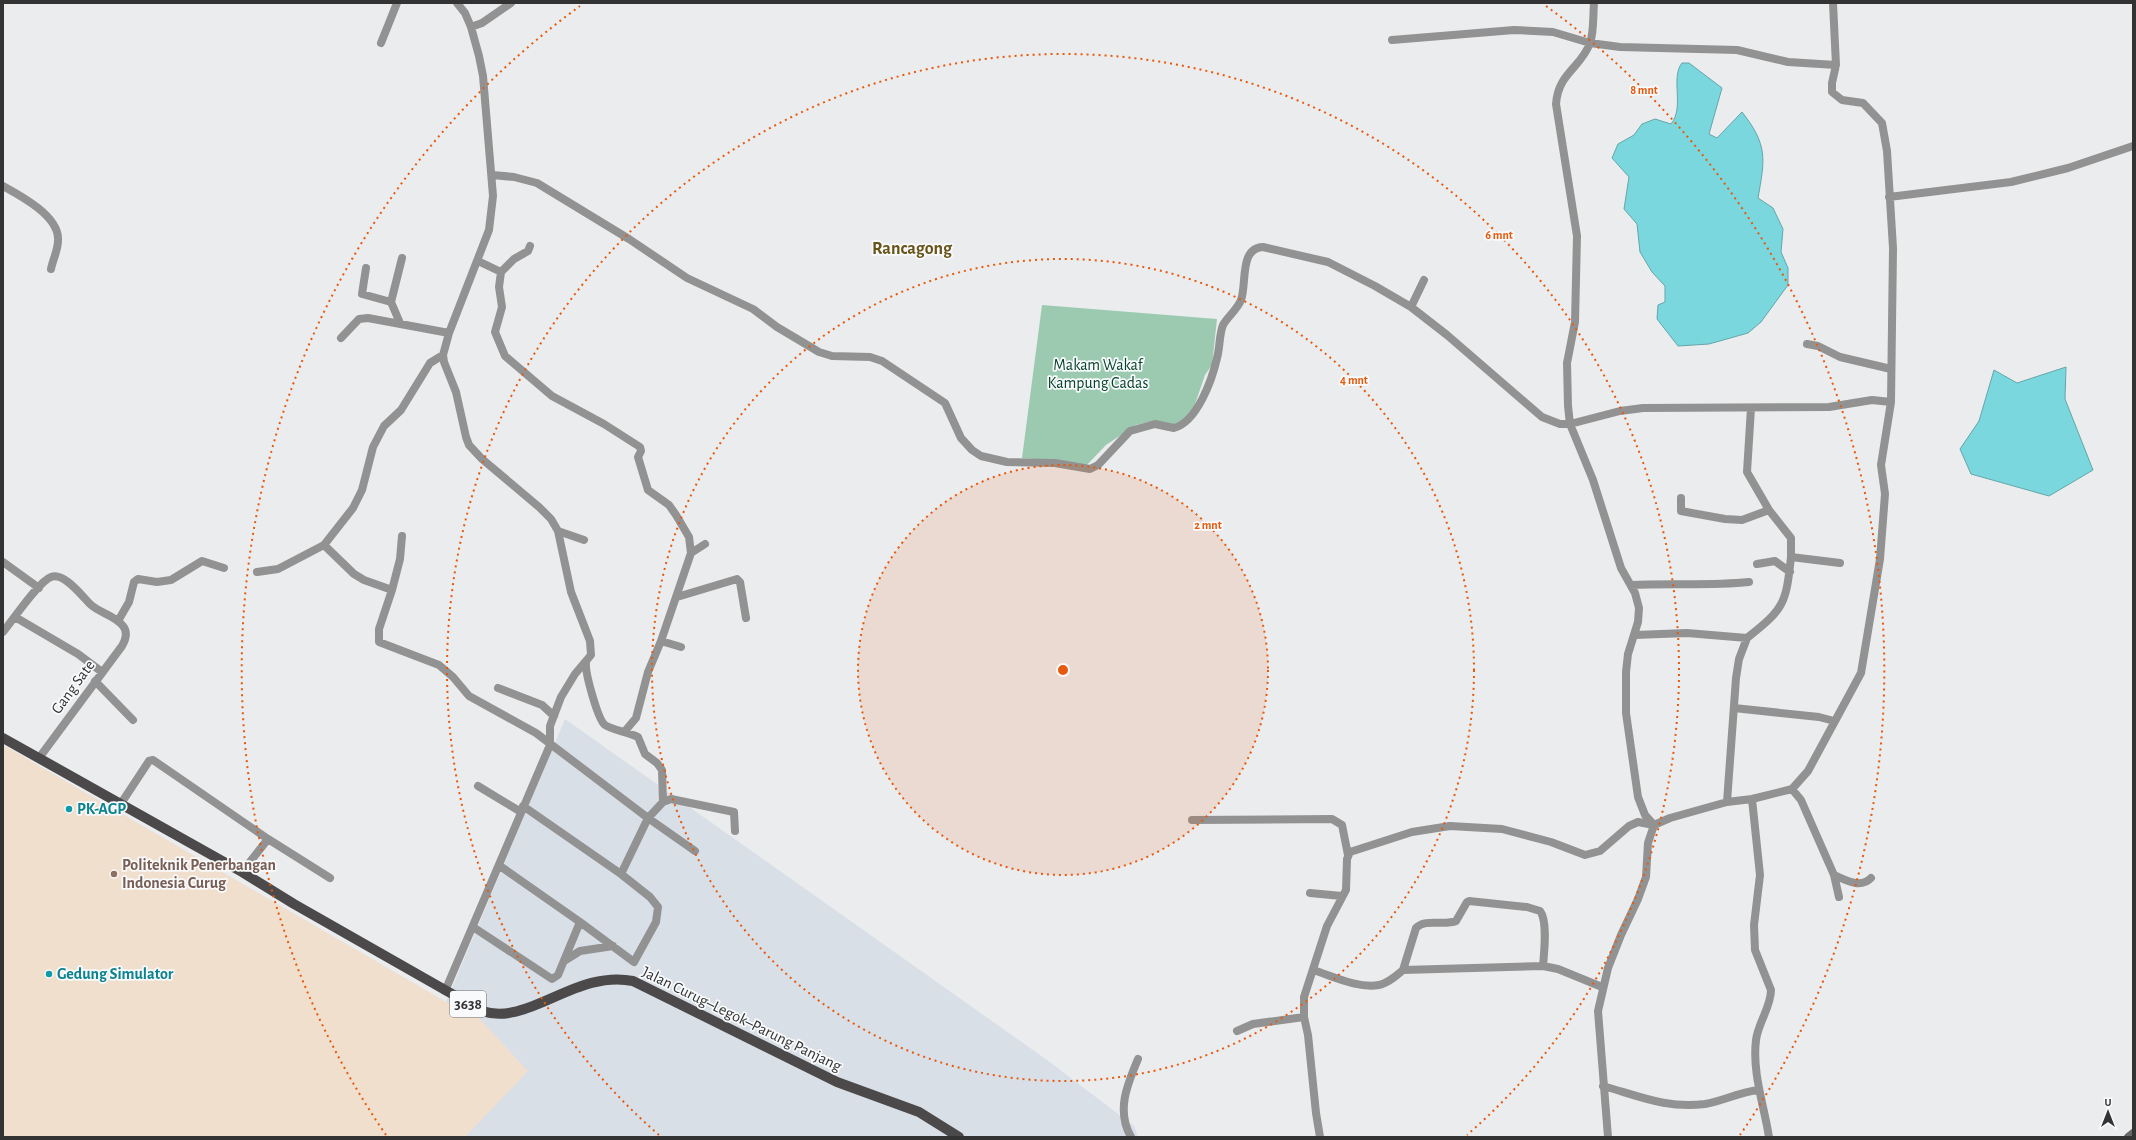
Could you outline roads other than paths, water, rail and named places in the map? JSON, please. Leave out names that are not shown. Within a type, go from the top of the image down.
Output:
[{"type":"main road","name":"Jalan Curug–Legok–Parung Panjang","points":[[3,738],[120,805],[242,872],[294,904],[482,1011],[502,1015],[520,1011],[558,994],[602,980],[621,979],[633,981],[836,1082],[919,1112],[959,1137]]},
{"type":"street","points":[[381,43],[397,3]]},
{"type":"street","points":[[445,991],[500,866],[522,809],[550,745],[550,726],[554,716],[569,683],[592,655],[590,641],[571,592],[558,531],[551,519],[539,507],[482,459],[469,445],[464,432],[460,406],[443,355],[448,333],[478,261],[489,230],[492,212],[492,175],[483,76],[471,27],[457,3]]},
{"type":"street","points":[[471,27],[482,23],[511,3]]},
{"type":"street","points":[[1594,3],[1590,43],[1561,83],[1557,92],[1556,104],[1578,236],[1575,322],[1567,363],[1567,400],[1570,424],[1594,480],[1621,568],[1635,593],[1639,608],[1635,635],[1628,654],[1626,672],[1626,713],[1638,797],[1645,815],[1654,825]]},
{"type":"street","points":[[1348,854],[1412,832],[1450,826],[1502,829],[1551,842],[1585,855],[1590,855],[1600,851],[1629,826],[1638,822],[1654,825],[1670,818],[1727,802],[1752,799],[1792,789],[1808,771],[1861,673],[1880,559],[1885,494],[1881,465],[1891,402],[1894,300],[1886,151],[1882,123],[1862,103],[1842,100],[1835,96],[1832,83],[1836,65],[1833,3]]},
{"type":"street","points":[[1392,40],[1514,30],[1559,32],[1590,43],[1642,49],[1737,50],[1788,62],[1836,65]]},
{"type":"street","points":[[1889,197],[2011,182],[2068,168],[2133,146]]},
{"type":"street","points":[[492,175],[514,177],[537,183],[622,235],[687,278],[754,309],[777,327],[819,352],[832,356],[870,357],[882,361],[945,403],[961,438],[972,450],[982,456],[1008,462],[1055,463],[1090,470],[1098,465],[1130,431],[1155,424],[1174,428],[1190,419],[1198,407],[1211,376],[1217,359],[1224,325],[1241,302],[1248,258],[1251,251],[1256,247],[1263,247],[1328,262],[1375,286],[1411,307],[1512,391],[1534,412],[1552,421],[1570,424],[1620,411],[1643,408],[1829,408],[1872,400],[1891,402]]},
{"type":"street","points":[[3,186],[46,215],[54,224],[58,242],[51,269]]},
{"type":"street","points":[[530,246],[528,251],[514,259],[501,272],[500,287],[502,307],[495,332],[505,356],[552,396],[604,424],[640,446],[641,449],[638,457],[648,490],[669,505],[689,537],[691,554],[661,641],[648,672],[636,718],[625,731]]},
{"type":"street","points":[[400,323],[391,302],[402,258]]},
{"type":"street","points":[[478,261],[501,272]]},
{"type":"street","points":[[366,268],[362,294],[391,302]]},
{"type":"street","points":[[1411,307],[1424,280]]},
{"type":"street","points":[[341,338],[352,324],[361,318],[377,318],[448,333]]},
{"type":"street","points":[[1807,344],[1818,346],[1840,357],[1891,369]]},
{"type":"street","points":[[257,572],[278,569],[324,545],[353,508],[362,490],[373,448],[384,426],[401,410],[430,363],[443,355]]},
{"type":"street","points":[[1727,802],[1739,659],[1746,638],[1762,626],[1782,605],[1788,587],[1791,558],[1791,538],[1768,510],[1747,472],[1751,408]]},
{"type":"street","points":[[1681,498],[1681,511],[1725,519],[1742,520],[1768,510]]},
{"type":"street","points":[[558,531],[584,540]]},
{"type":"street","points":[[402,536],[392,590],[379,629],[379,642],[439,665],[469,696],[536,733],[648,818],[695,851]]},
{"type":"street","points":[[691,554],[705,544]]},
{"type":"street","points":[[324,545],[354,574],[364,580],[392,590]]},
{"type":"street","points":[[1791,558],[1840,563]]},
{"type":"street","points":[[3,632],[38,588],[53,576],[60,576],[94,608],[118,621],[129,602],[134,582],[138,579],[157,582],[171,580],[202,561],[224,568]]},
{"type":"street","points":[[1758,564],[1774,561],[1790,572]]},
{"type":"street","points":[[3,562],[38,588]]},
{"type":"street","points":[[676,597],[737,579],[740,582],[746,618]]},
{"type":"street","points":[[1631,585],[1675,583],[1710,585],[1749,582]]},
{"type":"street","points":[[15,617],[78,654],[102,672]]},
{"type":"street","name":"Gang Sate","points":[[39,758],[122,646],[126,639],[126,631],[124,626],[118,621]]},
{"type":"street","points":[[1635,635],[1687,634],[1746,638]]},
{"type":"street","points":[[661,641],[681,647]]},
{"type":"street","points":[[586,663],[587,676],[601,721],[610,728],[625,731],[638,737],[645,754],[660,767],[663,775],[663,802]]},
{"type":"street","points":[[95,681],[133,720]]},
{"type":"street","points":[[498,688],[542,705],[554,716]]},
{"type":"street","points":[[1734,708],[1819,717],[1834,722]]},
{"type":"street","points":[[120,805],[149,762],[153,760],[268,839],[330,878]]},
{"type":"street","points":[[478,786],[522,809],[621,874],[650,897],[658,907],[656,922],[634,966],[613,946],[500,866]]},
{"type":"street","points":[[1792,789],[1801,800],[1834,875],[1838,897]]},
{"type":"street","points":[[1752,799],[1760,875],[1754,925],[1755,950],[1771,990],[1758,1028],[1756,1042],[1758,1090],[1765,1113],[1769,1137]]},
{"type":"street","points":[[621,874],[648,818],[663,802],[671,800],[734,812],[735,831]]},
{"type":"street","points":[[1192,820],[1332,818],[1342,825],[1348,854],[1348,882],[1346,890],[1327,926],[1304,997],[1304,1017],[1308,1035],[1320,1137]]},
{"type":"street","points":[[1608,1137],[1598,1011],[1602,988],[1621,935],[1638,899],[1646,877],[1648,843],[1654,825]]},
{"type":"street","points":[[242,872],[268,839]]},
{"type":"street","points":[[1834,875],[1856,884],[1864,883],[1871,878]]},
{"type":"street","points":[[1310,893],[1342,896]]},
{"type":"street","points":[[1313,970],[1368,986],[1380,985],[1388,982],[1402,970],[1416,928],[1421,924],[1447,924],[1456,921],[1469,901],[1528,907],[1540,911],[1544,922],[1543,966]]},
{"type":"street","points":[[473,927],[552,979],[558,975],[580,922]]},
{"type":"street","points":[[564,961],[580,951],[613,946]]},
{"type":"street","points":[[1402,970],[1543,966],[1558,970],[1602,988]]},
{"type":"street","points":[[1237,1031],[1253,1024],[1304,1017]]},
{"type":"street","points":[[1131,1137],[1126,1128],[1123,1109],[1129,1080],[1138,1059]]},
{"type":"street","points":[[1603,1086],[1662,1104],[1689,1106],[1707,1104],[1758,1090]]},
{"type":"street","points":[[2128,1137],[2133,1133]]},
{"type":"water","points":[[1682,63],[1689,63],[1722,88],[1709,134],[1717,138],[1742,112],[1756,134],[1760,143],[1763,162],[1758,198],[1773,208],[1783,229],[1781,252],[1788,268],[1788,285],[1761,322],[1748,333],[1709,344],[1678,346],[1657,319],[1658,305],[1665,302],[1665,286],[1652,272],[1640,252],[1637,224],[1624,209],[1629,177],[1612,158],[1618,144],[1634,135],[1642,124],[1655,119],[1671,124],[1677,109],[1677,76]]},
{"type":"water","points":[[2066,367],[2065,399],[2093,470],[2049,496],[1971,474],[1960,449],[1979,421],[1994,370],[2017,383]]},
{"type":"place","name":"PK-AGP","points":[[69,809]]},
{"type":"place","name":"Politeknik Penerbangan Indonesia Curug","points":[[114,874]]},
{"type":"place","name":"Gedung Simulator","points":[[49,974]]},
{"type":"district","name":"Rancagong","points":[[912,249]]},
{"type":"park label","name":"Makam Wakaf Kampung Cadas","points":[[1098,374]]}]
